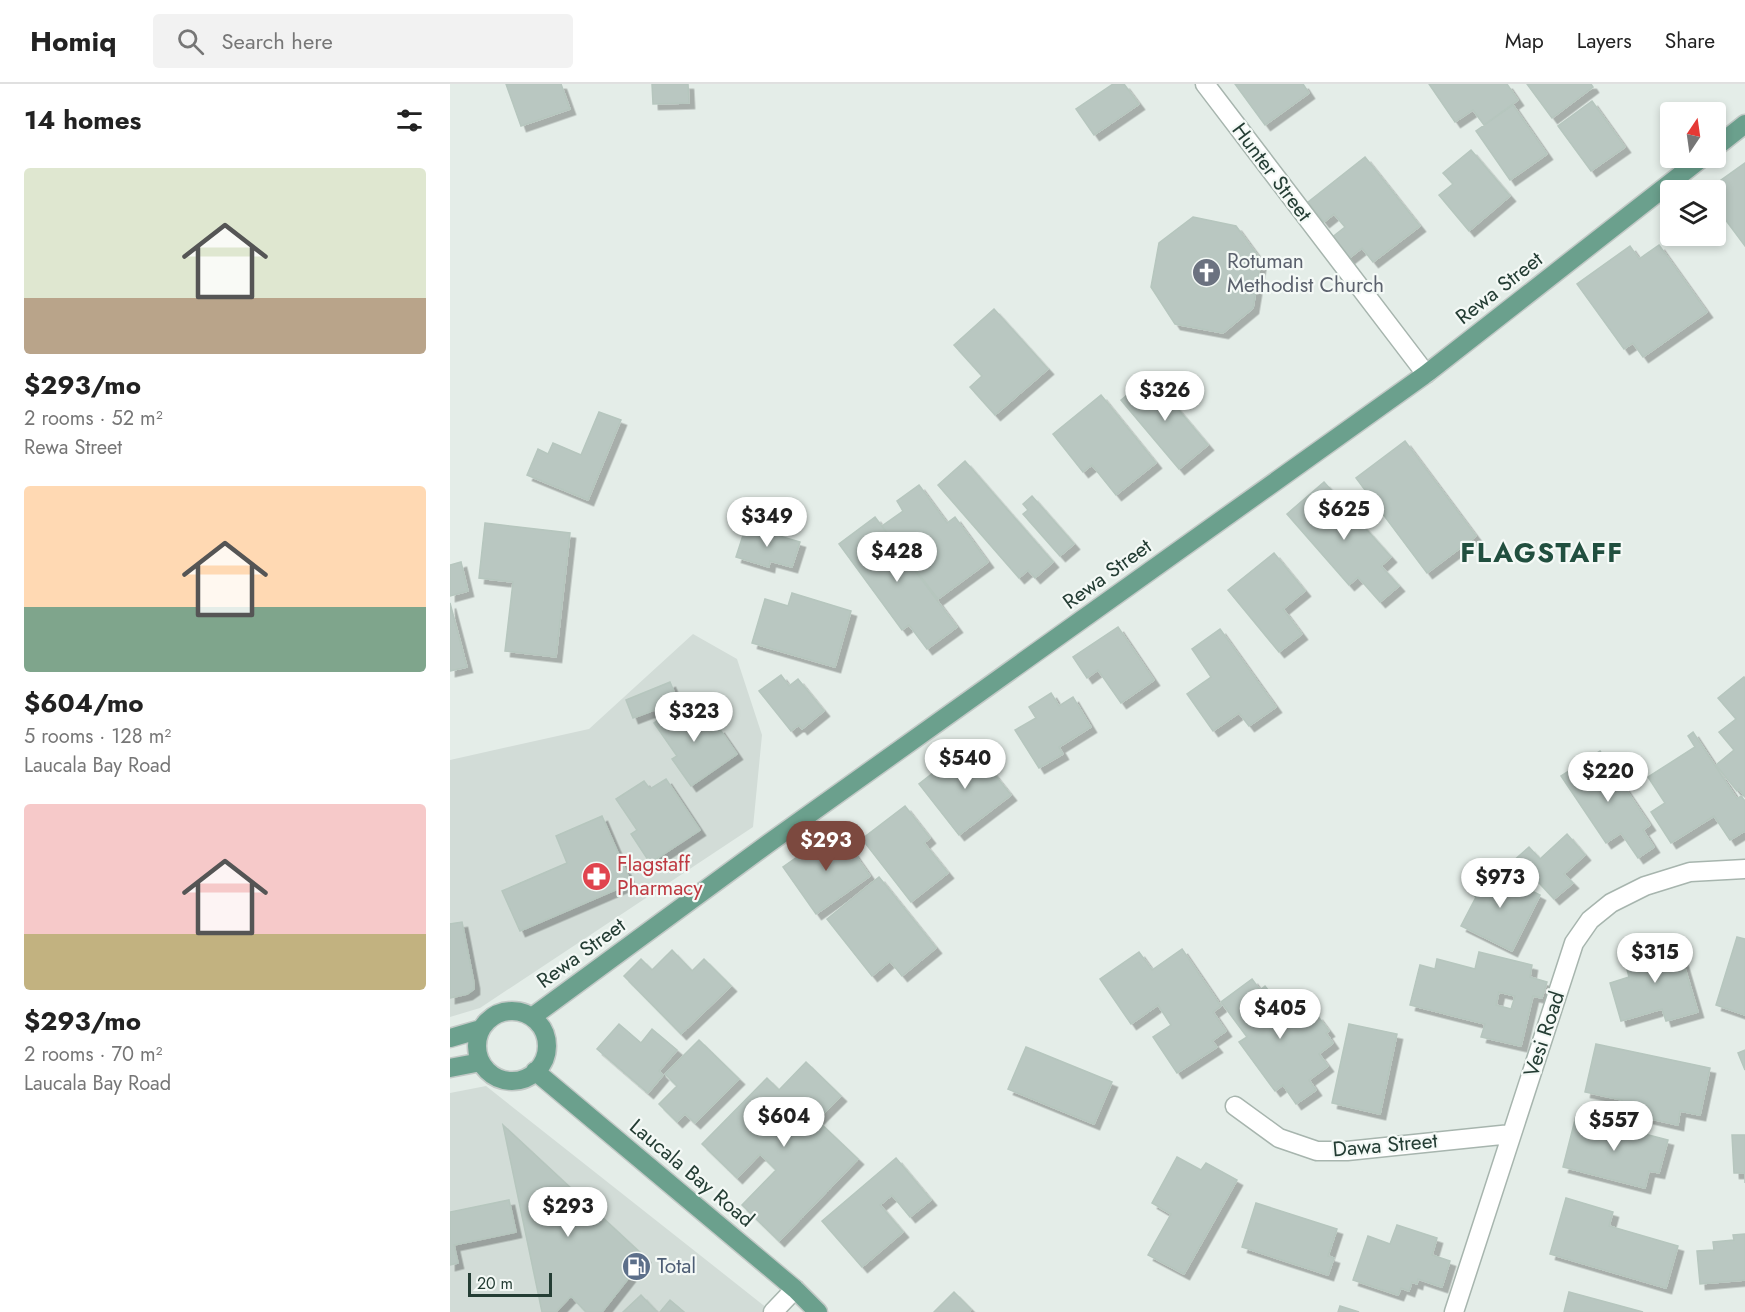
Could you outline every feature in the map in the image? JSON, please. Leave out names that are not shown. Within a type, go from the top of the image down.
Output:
[{"type":"main road","points":[[1726,139],[1745,124]]},
{"type":"main road","name":"Rewa Street","points":[[532,1017],[769,843],[1426,374],[1689,168]]},
{"type":"main road","points":[[509,1011],[521,1012],[532,1017],[541,1026],[546,1044],[543,1062],[536,1071],[525,1078],[512,1080],[499,1078],[481,1062],[477,1051],[482,1029],[489,1020],[509,1011]]},
{"type":"main road","points":[[450,1038],[482,1029]]},
{"type":"main road","points":[[450,1068],[481,1062]]},
{"type":"main road","name":"Laucala Bay Road","points":[[536,1071],[795,1289],[818,1312]]},
{"type":"street","name":"Hunter Street","points":[[1205,84],[1426,374]]},
{"type":"street","name":"Vesi Road","points":[[1454,1312],[1574,943],[1590,920],[1611,903],[1644,886],[1690,872],[1745,869]]},
{"type":"street","name":"Dawa Street","points":[[1235,1106],[1279,1138],[1317,1151],[1347,1151],[1511,1134]]},
{"type":"street","points":[[773,1312],[795,1289]]},
{"type":"shaded area","points":[[693,634],[737,659],[762,735],[753,827],[480,1008],[450,1017],[450,760],[589,729]]},
{"type":"shaded area","points":[[486,1086],[772,1312],[450,1312],[450,1093]]},
{"type":"building","points":[[506,84],[561,84],[570,109],[521,126]]},
{"type":"building","points":[[652,84],[688,84],[689,103],[653,104]]},
{"type":"building","points":[[1113,84],[1124,84],[1139,104],[1094,135],[1076,109]]},
{"type":"building","points":[[1235,84],[1303,84],[1309,93],[1265,125]]},
{"type":"building","points":[[1429,84],[1507,84],[1518,100],[1484,125],[1473,110],[1455,122]]},
{"type":"building","points":[[1527,84],[1591,84],[1593,87],[1552,118]]},
{"type":"building","points":[[1592,101],[1625,147],[1591,171],[1558,126]]},
{"type":"building","points":[[1513,105],[1547,154],[1510,180],[1476,131]]},
{"type":"building","points":[[1471,150],[1510,196],[1469,231],[1439,195],[1453,184],[1443,173]]},
{"type":"building","points":[[1365,157],[1420,226],[1373,262],[1362,248],[1348,259],[1331,238],[1345,227],[1334,214],[1324,222],[1308,202]]},
{"type":"building","points":[[1745,163],[1745,246],[1726,220],[1726,180],[1721,180]]},
{"type":"building","name":"Rotuman Methodist Church","points":[[1193,217],[1236,226],[1261,260],[1253,308],[1223,333],[1175,324],[1151,287],[1159,243]]},
{"type":"building","points":[[1659,245],[1707,312],[1643,357],[1633,343],[1624,349],[1577,284],[1630,246],[1639,259]]},
{"type":"building","points":[[994,309],[1048,369],[995,415],[970,387],[982,376],[954,345]]},
{"type":"building","points":[[1150,376],[1208,445],[1179,469],[1121,400]]},
{"type":"building","points":[[1101,395],[1156,463],[1116,495],[1092,465],[1083,472],[1053,434]]},
{"type":"building","points":[[599,412],[621,420],[588,500],[527,475],[538,449],[548,454],[553,443],[581,455]]},
{"type":"building","points":[[1405,441],[1476,536],[1427,573],[1356,478]]},
{"type":"building","points":[[965,461],[1053,562],[1035,578],[1028,570],[1019,578],[938,485]]},
{"type":"building","points":[[1324,482],[1391,557],[1381,566],[1399,586],[1380,602],[1358,577],[1349,585],[1287,514]]},
{"type":"building","points":[[919,485],[947,523],[955,517],[988,562],[938,599],[882,526],[903,511],[897,501]]},
{"type":"building","points":[[1032,496],[1074,544],[1060,556],[1023,514],[1028,510],[1023,504]]},
{"type":"building","points":[[875,517],[957,627],[927,649],[909,625],[902,630],[839,544]]},
{"type":"building","points":[[485,523],[570,533],[556,657],[505,651],[513,582],[479,578]]},
{"type":"building","points":[[746,526],[800,542],[792,567],[770,561],[769,567],[736,557]]},
{"type":"building","points":[[1274,553],[1305,591],[1283,609],[1302,634],[1279,652],[1228,590]]},
{"type":"building","points":[[461,562],[468,591],[450,596],[450,565]]},
{"type":"building","points":[[792,593],[851,611],[835,667],[752,643],[765,599],[788,606]]},
{"type":"building","points":[[450,603],[467,667],[450,671]]},
{"type":"building","points":[[1118,627],[1154,680],[1121,703],[1098,670],[1087,678],[1073,657]]},
{"type":"building","points":[[1220,629],[1276,707],[1249,726],[1239,713],[1213,731],[1187,694],[1211,677],[1192,649]]},
{"type":"building","points":[[781,675],[789,686],[798,679],[824,711],[802,729],[799,725],[791,731],[759,691]]},
{"type":"building","points":[[1744,677],[1745,797],[1739,789],[1737,791],[1716,765],[1734,750],[1719,732],[1736,719],[1718,698]]},
{"type":"building","points":[[670,682],[678,701],[633,718],[626,700]]},
{"type":"building","points":[[1051,693],[1059,706],[1073,697],[1091,727],[1059,747],[1063,754],[1039,768],[1015,730],[1036,718],[1029,707]]},
{"type":"building","points":[[688,699],[712,732],[719,728],[737,754],[691,786],[672,759],[677,756],[654,723]]},
{"type":"building","points":[[1693,732],[1737,799],[1741,796],[1745,801],[1745,831],[1730,840],[1714,816],[1671,843],[1651,812],[1665,803],[1648,777],[1695,747],[1688,736]]},
{"type":"building","points":[[970,744],[1011,795],[959,835],[919,784]]},
{"type":"building","points":[[1600,751],[1650,825],[1643,830],[1654,847],[1638,858],[1621,833],[1606,843],[1561,776]]},
{"type":"building","points":[[666,779],[700,830],[650,863],[631,834],[637,830],[616,799],[644,781],[650,789]]},
{"type":"building","points":[[905,806],[930,838],[924,843],[948,873],[911,902],[862,839]]},
{"type":"building","points":[[602,816],[631,883],[520,931],[502,891],[567,863],[556,836]]},
{"type":"building","points":[[837,829],[870,876],[816,914],[783,867]]},
{"type":"building","points":[[1567,834],[1585,855],[1564,874],[1573,883],[1554,899],[1530,873],[1525,877],[1512,862],[1529,847],[1540,859]]},
{"type":"building","points":[[1486,867],[1540,895],[1512,951],[1461,926],[1476,897],[1472,894]]},
{"type":"building","points":[[879,877],[936,948],[902,976],[890,961],[872,976],[827,919]]},
{"type":"building","points":[[462,922],[474,989],[467,994],[450,998],[450,924]]},
{"type":"building","points":[[1737,937],[1745,939],[1745,1015],[1716,1005]]},
{"type":"building","points":[[1676,938],[1698,1012],[1666,1021],[1662,1009],[1621,1021],[1610,983],[1629,977],[1625,962],[1643,956],[1641,948]]},
{"type":"building","points":[[1182,949],[1221,1006],[1213,1012],[1226,1031],[1212,1041],[1217,1047],[1177,1073],[1153,1037],[1171,1025],[1158,1005],[1131,1024],[1100,979],[1139,952],[1152,970]]},
{"type":"building","points":[[672,950],[692,971],[704,959],[731,986],[681,1034],[624,976],[641,959],[652,970]]},
{"type":"building","points":[[1479,952],[1532,965],[1530,977],[1547,982],[1542,998],[1533,996],[1521,1046],[1481,1037],[1485,1024],[1410,1005],[1420,965],[1435,969],[1437,959],[1475,969]],"holes":[[[1499,992],[1515,996],[1511,1009],[1496,1005]]]},
{"type":"building","points":[[1252,979],[1260,990],[1265,986],[1282,1008],[1276,1012],[1282,1020],[1289,1014],[1296,1023],[1300,1020],[1295,1013],[1305,1005],[1314,1017],[1317,1015],[1329,1031],[1326,1033],[1333,1043],[1319,1054],[1328,1066],[1309,1080],[1316,1090],[1296,1104],[1283,1085],[1275,1091],[1239,1042],[1247,1037],[1221,1002]]},
{"type":"building","points":[[619,1024],[641,1043],[652,1029],[677,1050],[659,1071],[663,1075],[648,1093],[597,1049]]},
{"type":"building","points":[[1349,1024],[1397,1034],[1380,1114],[1332,1103]]},
{"type":"building","points":[[699,1040],[739,1079],[695,1123],[685,1114],[677,1122],[659,1104],[677,1086],[665,1074]]},
{"type":"building","points":[[1596,1044],[1710,1068],[1700,1115],[1680,1111],[1678,1125],[1620,1112],[1622,1100],[1585,1092]]},
{"type":"building","points":[[1026,1047],[1112,1082],[1094,1124],[1008,1089]]},
{"type":"building","points":[[1745,1050],[1745,1070],[1738,1053]]},
{"type":"building","points":[[806,1062],[841,1096],[817,1120],[858,1159],[779,1241],[742,1205],[776,1170],[760,1154],[737,1178],[702,1144],[767,1078],[779,1090]]},
{"type":"building","points":[[1576,1116],[1668,1140],[1659,1173],[1649,1171],[1645,1188],[1563,1167]]},
{"type":"building","points":[[503,1125],[645,1257],[602,1312],[586,1312],[571,1296],[556,1312],[542,1312]]},
{"type":"building","points":[[1732,1135],[1745,1135],[1745,1173],[1734,1173]]},
{"type":"building","points":[[1177,1157],[1201,1170],[1206,1163],[1237,1180],[1184,1274],[1148,1255],[1171,1214],[1152,1203]]},
{"type":"building","points":[[896,1158],[931,1200],[910,1217],[892,1195],[880,1205],[903,1232],[862,1267],[822,1221]]},
{"type":"building","points":[[1566,1198],[1613,1212],[1609,1226],[1678,1246],[1666,1288],[1550,1254]]},
{"type":"building","points":[[509,1200],[516,1232],[454,1245],[458,1263],[450,1265],[450,1212]]},
{"type":"building","points":[[1256,1203],[1337,1229],[1328,1256],[1334,1258],[1328,1275],[1242,1247]]},
{"type":"building","points":[[1397,1225],[1437,1238],[1432,1255],[1450,1261],[1442,1287],[1418,1279],[1417,1284],[1412,1282],[1409,1291],[1401,1288],[1398,1295],[1353,1280],[1368,1236],[1390,1244]]},
{"type":"building","points":[[1745,1234],[1745,1280],[1700,1284],[1697,1251],[1714,1250],[1713,1242],[1734,1240],[1733,1235]]},
{"type":"building","points":[[954,1292],[971,1309],[969,1312],[934,1312]]},
{"type":"building","points":[[1569,1292],[1643,1312],[1564,1312]]},
{"type":"building","points":[[641,1295],[657,1312],[623,1312]]},
{"type":"building","points":[[670,1300],[684,1312],[660,1312]]},
{"type":"building","points":[[1340,1306],[1359,1312],[1338,1312]]},
{"type":"place","name":"Rotuman Methodist Church","points":[[1206,273]]},
{"type":"place","name":"Flagstaff Pharmacy","points":[[596,876]]},
{"type":"place","name":"Total","points":[[636,1266]]},
{"type":"district","name":"FLAGSTAFF","points":[[1542,553]]}]
